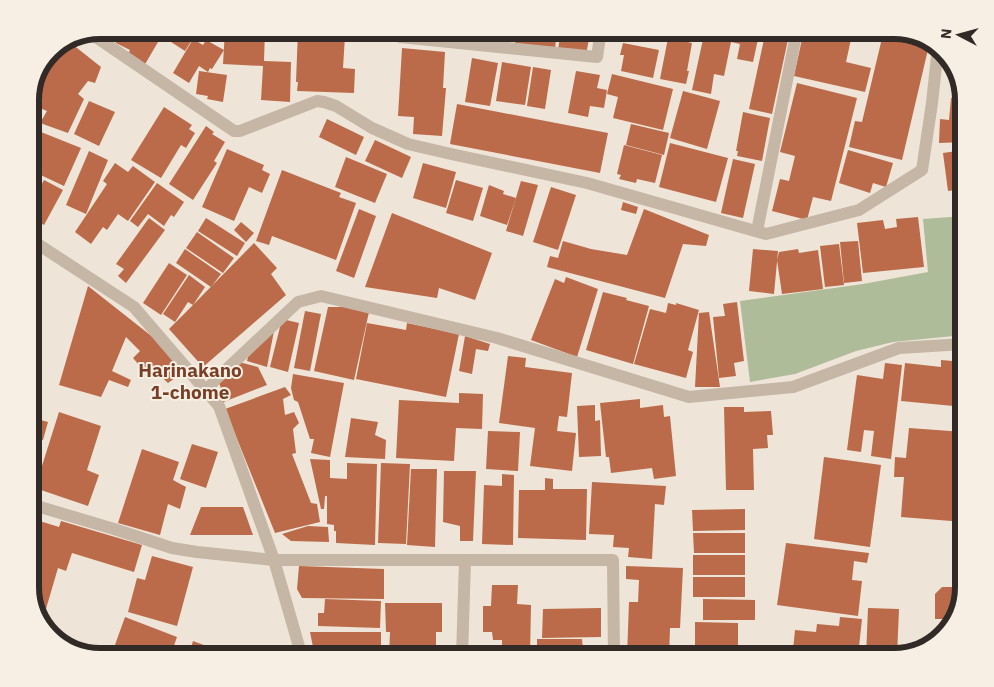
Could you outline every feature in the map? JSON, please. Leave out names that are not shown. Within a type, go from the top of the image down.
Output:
[{"type":"street","points":[[99,39],[234,131],[240,131],[317,101],[324,102],[336,106],[372,128],[408,144],[588,183],[766,234],[859,210],[922,170],[937,60]]},
{"type":"street","points":[[420,39],[597,57],[600,39]]},
{"type":"street","points":[[757,231],[795,39]]},
{"type":"street","points":[[39,245],[134,307],[218,406],[274,560],[299,648]]},
{"type":"street","points":[[206,392],[214,381],[298,302],[322,296],[497,338],[689,397],[793,387],[898,348],[955,345]]},
{"type":"street","points":[[39,507],[172,548],[274,560],[613,560],[614,648]]},
{"type":"street","points":[[462,648],[465,560]]},
{"type":"green space","points":[[955,217],[955,336],[893,342],[856,351],[795,374],[750,382],[740,301],[863,284],[928,272],[923,219]]},
{"type":"building","points":[[116,39],[160,39],[144,66],[127,56],[130,50],[116,43]]},
{"type":"building","points":[[169,39],[192,39],[185,51]]},
{"type":"building","points":[[193,39],[203,45],[206,40],[224,50],[212,69],[210,68],[208,72],[199,66],[189,83],[173,73]]},
{"type":"building","points":[[224,39],[265,39],[264,61],[291,62],[290,102],[261,100],[263,66],[223,64]]},
{"type":"building","points":[[298,39],[345,39],[343,68],[355,69],[354,93],[297,91],[298,82],[296,82]]},
{"type":"building","points":[[516,39],[556,39],[555,49],[515,43]]},
{"type":"building","points":[[560,39],[589,39],[586,54],[558,50]]},
{"type":"building","points":[[668,39],[692,43],[686,84],[660,79]]},
{"type":"building","points":[[703,39],[758,39],[753,62],[737,59],[740,44],[731,42],[724,76],[714,74],[711,94],[692,90]]},
{"type":"building","points":[[764,39],[788,39],[772,114],[749,109]]},
{"type":"building","points":[[802,39],[851,39],[846,62],[871,68],[865,92],[794,76]]},
{"type":"building","points":[[882,39],[902,39],[918,43],[928,49],[902,160],[849,147],[855,121],[862,122]]},
{"type":"building","points":[[623,43],[659,50],[653,78],[621,71],[624,55],[620,55]]},
{"type":"building","points":[[73,45],[101,67],[95,83],[88,81],[78,94],[84,99],[68,133],[40,123],[47,111],[39,108],[43,76],[57,57]]},
{"type":"building","points":[[402,48],[445,52],[443,88],[446,88],[442,136],[413,134],[414,117],[398,116]]},
{"type":"building","points":[[472,58],[498,63],[490,106],[465,102]]},
{"type":"building","points":[[502,62],[531,67],[525,105],[496,101]]},
{"type":"building","points":[[533,67],[551,70],[545,109],[527,106]]},
{"type":"building","points":[[199,71],[227,75],[223,102],[207,99],[208,96],[196,94]]},
{"type":"building","points":[[576,71],[600,75],[597,88],[607,90],[604,108],[590,106],[588,117],[568,113]]},
{"type":"building","points":[[612,74],[673,89],[663,130],[613,118],[618,97],[607,94]]},
{"type":"building","points":[[797,83],[857,98],[831,201],[813,197],[807,220],[772,211],[780,179],[789,181],[795,156],[780,152]]},
{"type":"building","points":[[683,91],[720,101],[707,149],[670,138]]},
{"type":"building","points":[[951,98],[955,98],[955,142],[939,143],[940,119],[949,120]]},
{"type":"building","points":[[89,101],[115,112],[99,146],[74,134]]},
{"type":"building","points":[[457,104],[608,133],[600,173],[450,144]]},
{"type":"building","points":[[164,107],[192,125],[189,129],[195,133],[186,148],[181,145],[161,178],[131,160]]},
{"type":"building","points":[[743,112],[770,118],[762,161],[737,156],[738,151],[736,151]]},
{"type":"building","points":[[327,119],[364,137],[356,155],[319,137]]},
{"type":"building","points":[[631,124],[669,133],[664,155],[626,145]]},
{"type":"building","points":[[206,126],[214,132],[212,134],[225,142],[214,161],[217,163],[193,200],[169,184]]},
{"type":"building","points":[[39,131],[81,148],[64,186],[39,174]]},
{"type":"building","points":[[375,140],[411,157],[402,178],[365,161]]},
{"type":"building","points":[[670,143],[728,158],[716,202],[659,187]]},
{"type":"building","points":[[624,145],[662,155],[655,183],[637,179],[636,183],[619,179],[621,175],[617,174]]},
{"type":"building","points":[[227,149],[264,165],[262,170],[270,174],[262,193],[249,187],[234,221],[202,207]]},
{"type":"building","points":[[848,150],[893,163],[886,187],[873,183],[870,193],[839,183]]},
{"type":"building","points":[[89,151],[108,160],[86,214],[66,205]]},
{"type":"building","points":[[955,151],[955,190],[948,191],[943,153]]},
{"type":"building","points":[[346,157],[387,174],[375,203],[335,187]]},
{"type":"building","points":[[733,159],[755,164],[743,218],[721,213]]},
{"type":"building","points":[[115,163],[128,172],[133,166],[155,182],[128,221],[118,214],[107,230],[103,227],[91,244],[75,232],[107,184],[103,181]]},
{"type":"building","points":[[423,163],[456,172],[446,208],[413,198]]},
{"type":"building","points":[[282,170],[341,193],[339,197],[356,203],[336,260],[272,236],[269,245],[256,241]]},
{"type":"building","points":[[44,180],[63,190],[44,225],[39,222],[39,189]]},
{"type":"building","points":[[456,180],[483,188],[473,221],[446,213]]},
{"type":"building","points":[[521,181],[538,185],[523,236],[506,231]]},
{"type":"building","points":[[157,183],[184,202],[174,217],[171,215],[164,226],[148,214],[138,227],[130,221]]},
{"type":"building","points":[[489,185],[504,191],[503,194],[516,198],[507,225],[480,216]]},
{"type":"building","points":[[551,187],[576,195],[558,250],[533,242]]},
{"type":"building","points":[[623,202],[638,207],[636,214],[621,210]]},
{"type":"building","points":[[359,209],[376,216],[354,278],[336,271]]},
{"type":"building","points":[[644,209],[709,235],[706,246],[683,244],[665,298],[547,267],[550,256],[558,258],[563,241],[591,249],[627,255]]},
{"type":"building","points":[[392,213],[492,253],[475,300],[439,288],[437,298],[365,287]]},
{"type":"building","points":[[918,217],[924,267],[863,273],[857,223],[883,220],[885,229],[897,227],[896,219]]},
{"type":"building","points":[[149,218],[165,230],[126,283],[118,276],[124,269],[116,264]]},
{"type":"building","points":[[206,218],[245,243],[237,256],[198,231]]},
{"type":"building","points":[[241,222],[254,233],[246,242],[234,230]]},
{"type":"building","points":[[197,232],[234,258],[223,273],[186,248]]},
{"type":"building","points":[[858,241],[862,281],[844,283],[840,242]]},
{"type":"building","points":[[254,243],[277,268],[271,274],[286,295],[203,367],[169,329]]},
{"type":"building","points":[[839,244],[844,285],[825,287],[820,246]]},
{"type":"building","points":[[185,249],[221,274],[211,287],[176,263]]},
{"type":"building","points":[[753,249],[778,251],[774,294],[749,291]]},
{"type":"building","points":[[798,249],[799,253],[818,250],[823,289],[782,294],[777,260],[779,252]]},
{"type":"building","points":[[169,263],[187,275],[161,315],[143,303]]},
{"type":"building","points":[[189,275],[205,287],[193,305],[188,302],[175,322],[163,314]]},
{"type":"building","points":[[566,277],[598,289],[577,357],[531,340],[555,279],[564,283]]},
{"type":"building","points":[[88,286],[159,342],[183,372],[168,383],[151,367],[146,373],[133,358],[140,351],[126,337],[112,371],[131,380],[128,387],[109,380],[101,397],[59,385]]},
{"type":"building","points":[[603,292],[649,306],[633,364],[586,350]]},
{"type":"building","points":[[737,302],[744,361],[734,363],[736,376],[719,378],[713,317],[725,316],[723,304]]},
{"type":"building","points":[[668,303],[676,305],[676,303],[699,310],[688,350],[693,352],[686,378],[634,364],[650,309],[666,313]]},
{"type":"building","points":[[328,307],[348,307],[369,312],[354,380],[314,371]]},
{"type":"building","points":[[305,311],[321,314],[310,371],[294,368]]},
{"type":"building","points":[[709,312],[720,387],[695,387],[699,313]]},
{"type":"building","points":[[282,319],[299,323],[288,372],[270,367]]},
{"type":"building","points":[[367,323],[406,330],[407,323],[459,334],[446,397],[356,379]]},
{"type":"building","points":[[274,331],[267,367],[247,361],[249,353]]},
{"type":"building","points":[[465,336],[490,344],[488,351],[476,349],[472,374],[459,371]]},
{"type":"building","points":[[508,356],[526,358],[525,367],[572,373],[567,417],[559,416],[557,431],[576,433],[572,471],[530,466],[535,428],[499,423]]},
{"type":"building","points":[[941,360],[955,361],[955,406],[901,401],[905,363],[941,367]]},
{"type":"building","points":[[239,362],[258,367],[267,385],[221,403],[216,392],[221,388],[218,381]]},
{"type":"building","points":[[885,363],[902,365],[891,459],[871,456],[874,431],[864,430],[861,452],[847,450],[857,375],[883,379]]},
{"type":"building","points":[[293,374],[344,383],[330,457],[311,453],[314,439],[310,439],[298,402],[294,400],[291,388]]},
{"type":"building","points":[[285,387],[291,395],[283,399],[285,415],[294,412],[299,423],[293,429],[296,453],[292,454],[311,503],[317,504],[320,522],[275,533],[225,409]]},
{"type":"building","points":[[459,393],[483,394],[482,429],[456,428],[454,461],[396,458],[399,400],[459,403]]},
{"type":"building","points":[[640,399],[640,408],[663,405],[664,417],[670,416],[676,476],[654,479],[652,468],[611,473],[609,457],[606,457],[600,403]]},
{"type":"building","points":[[595,405],[595,421],[600,420],[601,456],[579,457],[577,406]]},
{"type":"building","points":[[724,407],[744,407],[744,412],[771,411],[773,435],[767,435],[768,448],[753,449],[754,490],[726,490]]},
{"type":"building","points":[[59,412],[101,426],[87,470],[99,475],[88,506],[39,489],[39,475]]},
{"type":"building","points":[[351,418],[378,422],[375,435],[386,440],[385,459],[345,457]]},
{"type":"building","points":[[39,420],[48,422],[43,440],[39,439]]},
{"type":"building","points":[[909,428],[955,431],[955,521],[901,517],[904,477],[894,477],[895,457],[906,458]]},
{"type":"building","points":[[488,431],[520,432],[518,471],[486,469]]},
{"type":"building","points":[[192,444],[218,452],[206,488],[180,479]]},
{"type":"building","points":[[142,449],[179,462],[173,480],[186,487],[180,509],[168,504],[160,535],[118,523]]},
{"type":"building","points":[[824,457],[881,465],[870,547],[814,539]]},
{"type":"building","points":[[310,459],[330,460],[330,478],[347,479],[347,463],[377,464],[375,545],[336,543],[334,525],[327,524],[327,496],[325,496],[324,509],[321,509]]},
{"type":"building","points":[[381,463],[410,464],[406,544],[378,543]]},
{"type":"building","points":[[411,469],[437,469],[435,547],[407,545]]},
{"type":"building","points":[[444,471],[476,471],[473,541],[460,541],[460,526],[443,522]]},
{"type":"building","points":[[502,474],[514,475],[513,545],[482,544],[484,485],[502,486]]},
{"type":"building","points":[[545,478],[553,479],[553,489],[587,489],[586,540],[518,538],[519,490],[545,490]]},
{"type":"building","points":[[592,482],[666,486],[664,505],[655,504],[652,559],[628,557],[629,548],[613,547],[614,535],[589,534]]},
{"type":"building","points":[[201,507],[243,507],[253,535],[190,535]]},
{"type":"building","points":[[745,509],[745,530],[693,531],[692,510]]},
{"type":"building","points":[[39,521],[59,527],[61,521],[142,545],[134,572],[72,553],[66,571],[58,568],[45,614],[39,591]]},
{"type":"building","points":[[308,526],[328,527],[329,542],[291,541],[282,534]]},
{"type":"building","points":[[693,533],[745,533],[745,553],[694,553]]},
{"type":"building","points":[[786,543],[869,553],[867,563],[854,561],[852,580],[862,581],[858,616],[777,605]]},
{"type":"building","points":[[693,555],[745,555],[745,575],[693,575]]},
{"type":"building","points":[[152,556],[193,567],[177,626],[128,612],[137,578],[145,580]]},
{"type":"building","points":[[299,566],[384,569],[384,599],[302,598],[297,589]]},
{"type":"building","points":[[626,566],[683,568],[680,628],[670,628],[669,648],[627,648],[629,602],[638,602],[639,580],[626,579]]},
{"type":"building","points":[[693,577],[745,577],[745,597],[693,597]]},
{"type":"building","points":[[492,585],[518,585],[517,604],[531,605],[530,648],[502,648],[502,640],[493,640],[492,632],[483,632],[483,606],[491,606]]},
{"type":"building","points":[[942,587],[955,587],[952,607],[946,619],[935,619],[935,594]]},
{"type":"building","points":[[325,599],[381,601],[380,628],[318,626],[318,613],[324,613]]},
{"type":"building","points":[[703,599],[755,600],[755,620],[703,620]]},
{"type":"building","points":[[385,603],[442,603],[442,632],[436,632],[436,648],[389,648],[390,632],[386,632]]},
{"type":"building","points":[[601,608],[601,637],[542,638],[543,609]]},
{"type":"building","points":[[868,608],[899,609],[897,648],[866,648]]},
{"type":"building","points":[[125,617],[177,637],[173,648],[114,648]]},
{"type":"building","points":[[840,617],[862,619],[859,648],[793,648],[795,630],[816,632],[817,624],[839,626]]},
{"type":"building","points":[[695,622],[738,623],[738,648],[695,648]]},
{"type":"building","points":[[310,632],[381,632],[381,648],[313,648]]},
{"type":"building","points":[[537,639],[582,639],[583,648],[537,648]]},
{"type":"building","points":[[193,641],[212,648],[191,648]]},
{"type":"district","name":"Harinakano 1-chome","points":[[190,381]]}]
